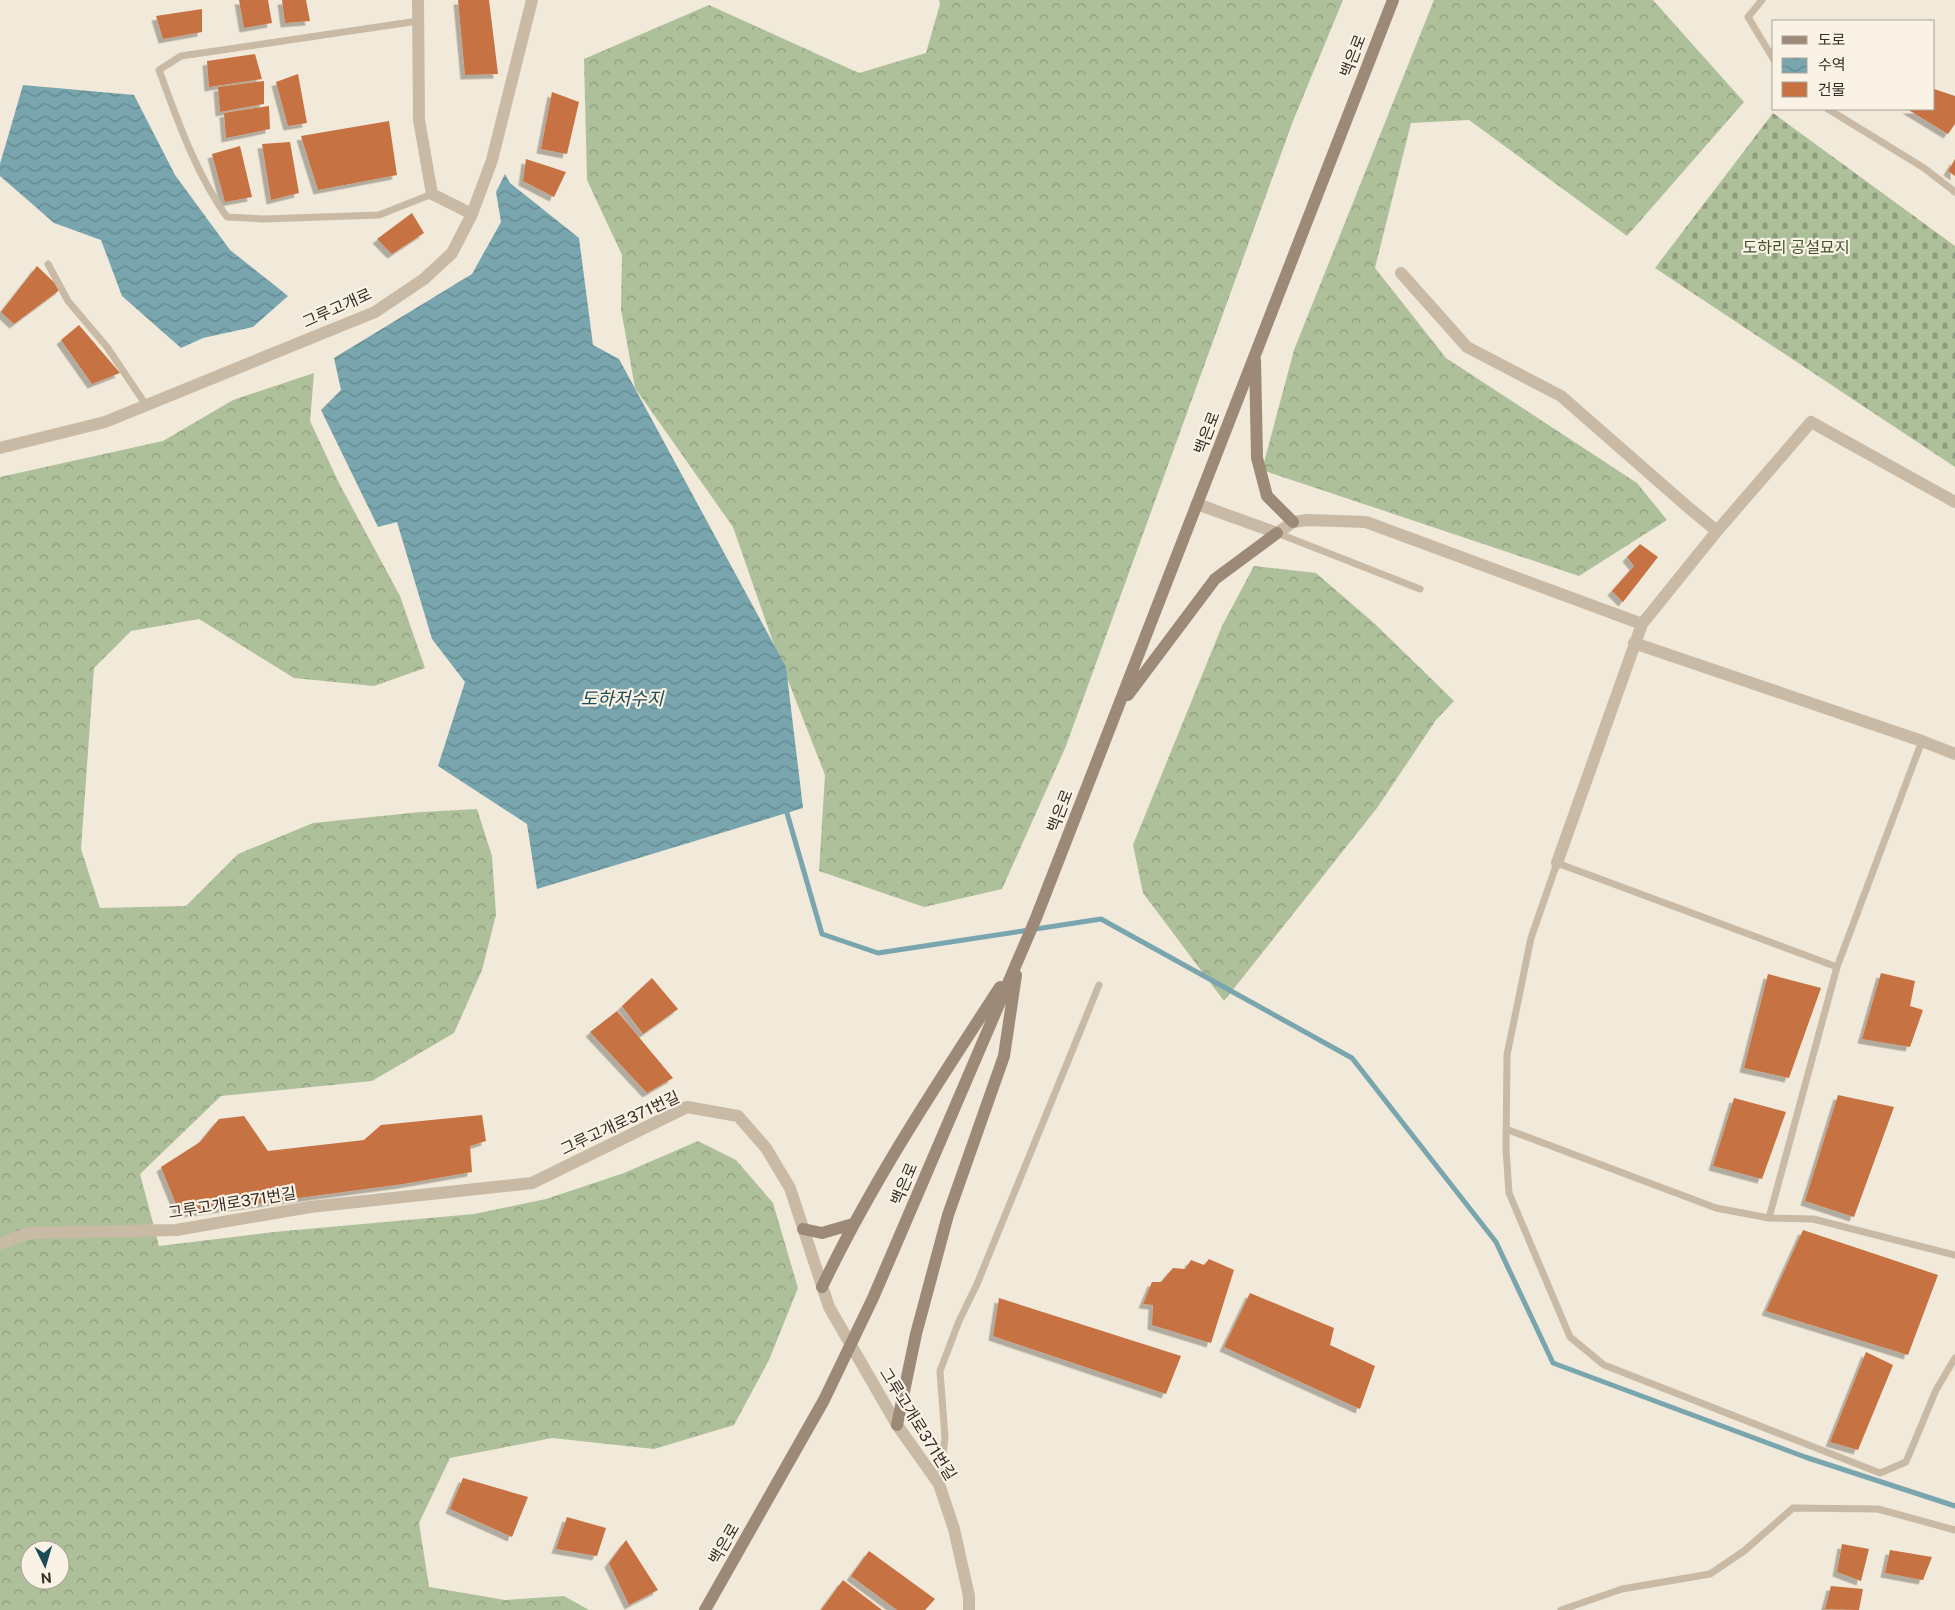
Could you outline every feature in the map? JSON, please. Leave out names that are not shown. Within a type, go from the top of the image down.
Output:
[{"type":"main road","name":"백은로","points":[[705,1610],[824,1400],[873,1298],[1036,918],[1392,0]]},
{"type":"main road","points":[[1255,353],[1257,458],[1267,496],[1293,522]]},
{"type":"main road","points":[[1117,709],[1214,578],[1276,533]]},
{"type":"main road","points":[[822,1287],[853,1224],[923,1106],[1018,957]]},
{"type":"main road","points":[[897,1425],[916,1334],[948,1215],[1004,1056],[1018,957]]},
{"type":"main road","points":[[803,1229],[822,1233],[853,1224]]},
{"type":"street","points":[[418,0],[419,120],[432,194],[472,214]]},
{"type":"street","name":"그루고개로","points":[[0,448],[105,422],[375,312],[424,278],[452,253],[472,214],[492,160],[532,0]]},
{"type":"street","points":[[1401,272],[1467,347],[1561,396],[1717,531]]},
{"type":"street","points":[[1557,863],[1642,624],[1717,531],[1811,422],[1955,502]]},
{"type":"street","points":[[1197,504],[1276,533],[1293,522],[1308,520],[1366,522],[1642,624]]},
{"type":"street","points":[[1634,643],[1922,741],[1955,754]]},
{"type":"street","name":"그루고개로371번길","points":[[0,1244],[28,1233],[176,1230],[310,1207],[532,1183],[622,1137],[687,1107],[738,1116],[766,1148],[790,1188],[829,1307],[897,1425],[939,1484],[954,1529],[969,1596],[969,1610]]},
{"type":"lane","points":[[1762,0],[1748,17],[1772,57]]},
{"type":"lane","points":[[418,21],[181,56],[159,70],[191,154],[214,198],[227,217],[264,219],[379,215],[432,194]]},
{"type":"lane","points":[[1830,110],[1924,168],[1955,192]]},
{"type":"lane","points":[[48,264],[68,301],[107,347],[146,405]]},
{"type":"lane","points":[[1276,533],[1420,589]]},
{"type":"lane","points":[[1769,1218],[1836,967],[1922,741]]},
{"type":"lane","points":[[1836,967],[1557,863],[1531,938],[1507,1055],[1506,1149],[1510,1193],[1570,1337],[1604,1365],[1880,1473],[1906,1462],[1936,1390],[1955,1358]]},
{"type":"lane","points":[[939,1484],[945,1438],[940,1371],[1099,985]]},
{"type":"lane","points":[[1506,1129],[1716,1208],[1769,1218],[1813,1219],[1955,1255]]},
{"type":"lane","points":[[1561,1610],[1622,1589],[1710,1574],[1744,1550],[1793,1508],[1878,1509],[1955,1530]]},
{"type":"green space","points":[[939,0],[1343,0],[1293,121],[1066,746],[1002,889],[924,907],[819,871],[825,775],[773,642],[733,527],[635,388],[621,309],[622,255],[587,180],[584,59],[709,5],[859,73],[926,53],[940,4]]},
{"type":"green space","points":[[1434,0],[1653,0],[1744,102],[1627,236],[1469,120],[1411,123],[1375,268],[1446,358],[1637,483],[1667,520],[1579,576],[1262,470],[1294,350]]},
{"type":"green space","name":"도하리 공설묘지","points":[[1773,113],[1955,246],[1955,467],[1655,268]]},
{"type":"green space","points":[[314,373],[310,421],[339,483],[400,596],[425,668],[374,686],[294,678],[199,619],[131,631],[94,668],[81,849],[100,908],[186,906],[238,854],[313,823],[421,812],[477,809],[492,856],[496,915],[482,970],[454,1033],[372,1081],[221,1096],[140,1174],[159,1246],[274,1232],[474,1214],[546,1199],[624,1173],[698,1141],[736,1160],[773,1203],[798,1288],[769,1360],[734,1425],[654,1449],[552,1438],[450,1458],[419,1523],[429,1587],[505,1600],[564,1596],[589,1610],[0,1610],[0,477],[163,441],[233,400]]},
{"type":"green space","points":[[1254,566],[1316,573],[1375,624],[1454,701],[1436,720],[1377,808],[1224,1001],[1143,893],[1133,845],[1222,626]]},
{"type":"water","points":[[23,85],[134,95],[175,175],[230,250],[288,296],[253,327],[203,338],[181,348],[122,296],[101,240],[54,223],[0,176],[0,164]]},
{"type":"water","name":"도하저수지","points":[[505,174],[510,183],[579,238],[593,345],[619,359],[786,667],[803,808],[537,889],[527,824],[438,766],[465,682],[432,639],[397,522],[378,527],[321,410],[341,390],[334,358],[472,274],[501,222],[496,192]]},
{"type":"building","points":[[239,0],[268,0],[272,23],[244,28]]},
{"type":"building","points":[[282,0],[306,0],[310,21],[285,23]]},
{"type":"building","points":[[458,0],[489,0],[498,74],[465,75]]},
{"type":"building","points":[[202,9],[202,32],[163,39],[156,16]]},
{"type":"building","points":[[255,54],[262,79],[209,87],[207,61]]},
{"type":"building","points":[[298,74],[307,123],[288,126],[276,82]]},
{"type":"building","points":[[264,81],[264,104],[220,112],[218,87]]},
{"type":"building","points":[[1935,89],[1955,96],[1955,124],[1948,134],[1909,110],[1935,110]]},
{"type":"building","points":[[552,92],[579,102],[567,154],[541,149]]},
{"type":"building","points":[[269,106],[270,129],[226,138],[224,113]]},
{"type":"building","points":[[389,121],[397,175],[318,190],[301,136]]},
{"type":"building","points":[[290,142],[299,193],[271,200],[262,144]]},
{"type":"building","points":[[240,146],[252,197],[225,202],[212,154]]},
{"type":"building","points":[[526,159],[566,172],[554,197],[523,181]]},
{"type":"building","points":[[1955,159],[1955,176],[1948,171]]},
{"type":"building","points":[[412,213],[424,233],[392,254],[377,239]]},
{"type":"building","points":[[37,266],[61,289],[14,324],[1,312]]},
{"type":"building","points":[[79,325],[120,373],[92,384],[61,340]]},
{"type":"building","points":[[1640,544],[1658,557],[1623,602],[1612,591],[1634,566],[1627,557]]},
{"type":"building","points":[[1881,973],[1915,981],[1910,1006],[1923,1010],[1910,1047],[1862,1039]]},
{"type":"building","points":[[1768,974],[1821,988],[1789,1078],[1744,1068]]},
{"type":"building","points":[[652,978],[678,1009],[643,1034],[622,1006]]},
{"type":"building","points":[[617,1011],[673,1078],[647,1093],[590,1032]]},
{"type":"building","points":[[1838,1095],[1894,1107],[1854,1217],[1805,1201]]},
{"type":"building","points":[[1734,1098],[1786,1112],[1762,1179],[1713,1166]]},
{"type":"building","points":[[482,1115],[486,1141],[470,1146],[472,1172],[403,1184],[180,1214],[161,1167],[200,1142],[219,1119],[244,1116],[268,1151],[364,1140],[381,1125]]},
{"type":"building","points":[[1803,1230],[1938,1275],[1908,1355],[1766,1311]]},
{"type":"building","points":[[1209,1259],[1234,1270],[1211,1343],[1152,1325],[1153,1305],[1143,1304],[1152,1282],[1161,1282],[1173,1268],[1185,1269],[1191,1260],[1204,1265]]},
{"type":"building","points":[[1250,1293],[1334,1328],[1330,1345],[1375,1366],[1360,1409],[1224,1347]]},
{"type":"building","points":[[999,1298],[1181,1356],[1166,1394],[993,1336]]},
{"type":"building","points":[[1866,1352],[1893,1365],[1858,1450],[1830,1442]]},
{"type":"building","points":[[463,1478],[528,1497],[512,1537],[450,1509]]},
{"type":"building","points":[[567,1517],[606,1528],[597,1556],[556,1549]]},
{"type":"building","points":[[626,1540],[658,1590],[629,1605],[609,1563]]},
{"type":"building","points":[[1842,1544],[1869,1549],[1861,1581],[1837,1572]]},
{"type":"building","points":[[1890,1550],[1932,1557],[1923,1580],[1885,1573]]},
{"type":"building","points":[[869,1551],[935,1599],[925,1610],[897,1610],[851,1576]]},
{"type":"building","points":[[843,1580],[882,1610],[821,1610]]},
{"type":"building","points":[[1831,1586],[1863,1589],[1859,1610],[1825,1609]]},
{"type":"waterway","points":[[787,813],[822,934],[878,953],[1101,919],[1352,1058],[1496,1242],[1553,1363],[1805,1457],[1955,1506]]}]
